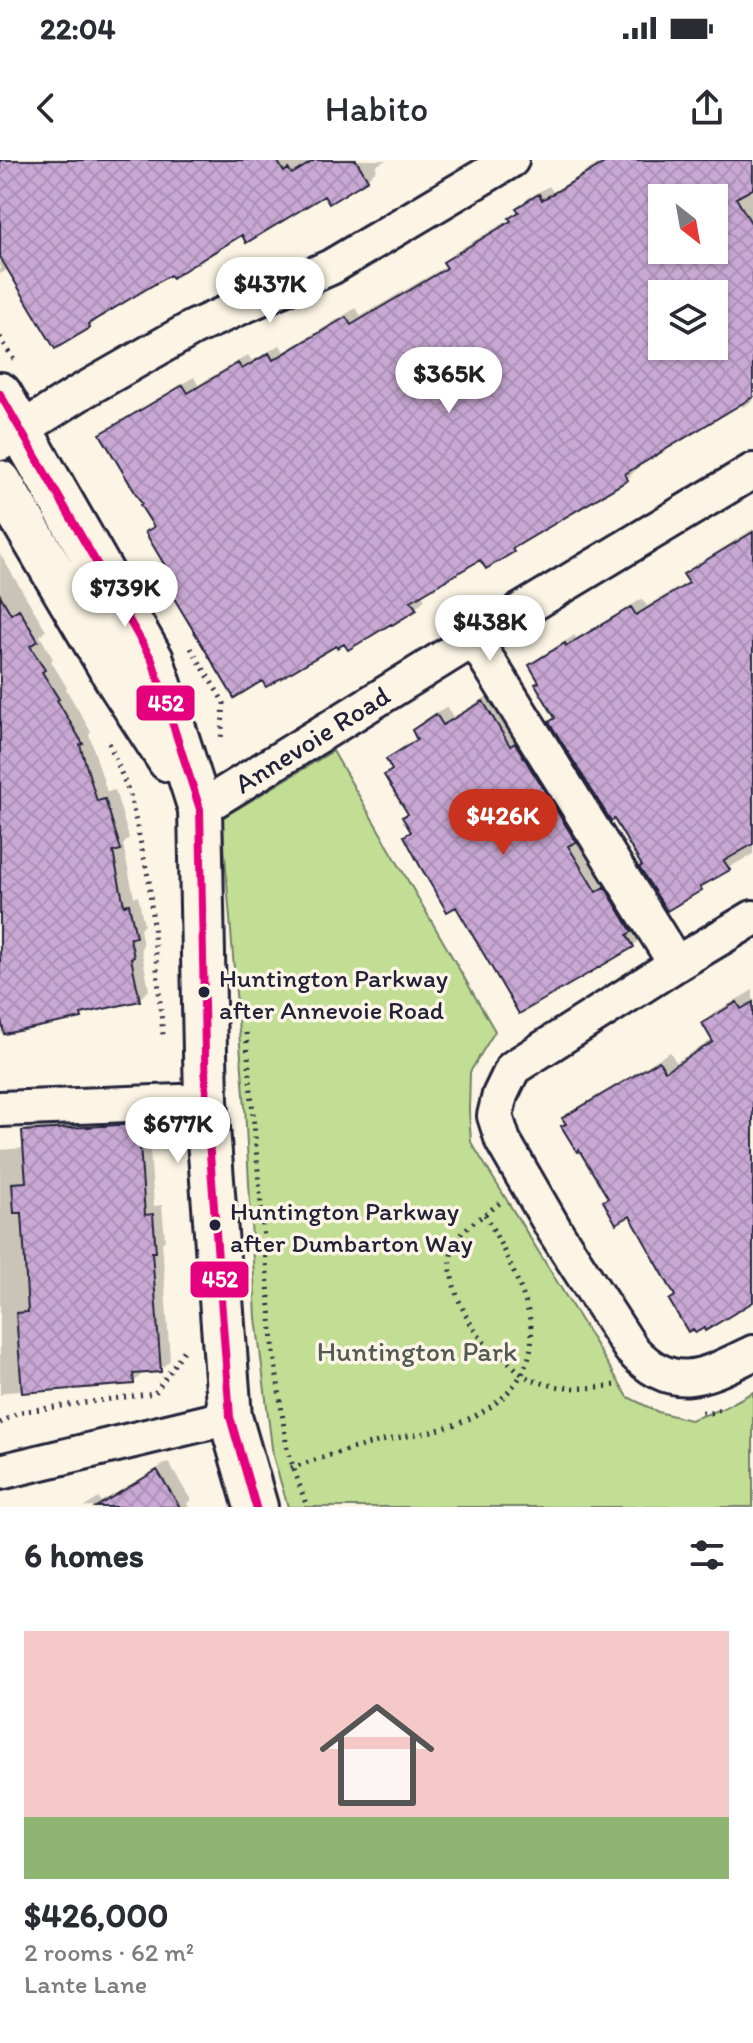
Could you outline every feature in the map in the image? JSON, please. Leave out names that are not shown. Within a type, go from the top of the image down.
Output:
[{"type":"street","points":[[252,1494],[230,1417],[206,1101],[200,809],[152,660],[7,422],[193,328],[331,267],[511,160]]},
{"type":"street","name":"Annevoie Road","points":[[200,809],[753,471]]},
{"type":"street","points":[[0,482],[119,683],[200,809]]},
{"type":"street","points":[[474,639],[676,964]]},
{"type":"street","points":[[753,918],[513,1068],[500,1095],[495,1116],[503,1141],[520,1173],[631,1349],[644,1363],[661,1373],[697,1378],[753,1353]]},
{"type":"street","points":[[0,1109],[206,1101]]},
{"type":"street","points":[[0,1472],[230,1417]]},
{"type":"path","points":[[108,740],[130,795],[149,881],[163,1039]]},
{"type":"path","points":[[506,1199],[463,1232],[452,1248],[451,1268],[457,1296],[466,1316],[485,1343],[523,1376],[553,1387],[585,1389],[620,1384],[612,1371]]},
{"type":"path","points":[[252,1494],[337,1452],[452,1426],[504,1397],[523,1376],[531,1354],[531,1326],[521,1292],[485,1214]]},
{"type":"path","points":[[0,1423],[19,1412],[155,1393],[191,1339],[192,1354]]},
{"type":"green space","name":"Huntington Park","points":[[333,751],[495,1031],[470,1072],[471,1142],[628,1397],[658,1412],[690,1420],[722,1409],[753,1392],[753,1507],[288,1507],[273,1456],[256,1318],[245,1107],[222,818]]},
{"type":"building","points":[[0,160],[277,160],[284,172],[288,169],[292,174],[315,160],[356,160],[368,180],[329,204],[324,196],[246,243],[242,235],[88,324],[90,328],[55,349],[0,257]]},
{"type":"building","points":[[609,160],[753,160],[753,189],[736,198],[753,226],[753,397],[625,474],[628,480],[512,549],[514,552],[486,569],[480,560],[411,601],[417,610],[392,625],[348,650],[344,644],[336,646],[266,687],[262,681],[234,698],[166,585],[174,581],[145,532],[154,527],[100,434],[183,385],[188,393],[238,363],[242,369],[269,353],[273,360],[346,317],[351,325],[447,268],[443,262],[511,221],[509,218],[519,212],[516,208],[539,194],[542,200]]},
{"type":"building","points":[[753,532],[753,844],[724,861],[730,870],[667,911],[614,819],[611,821],[549,722],[555,718],[535,684],[539,682],[529,665],[631,607],[636,615],[689,583],[683,574]]},
{"type":"building","points":[[0,595],[11,614],[19,609],[38,641],[30,646],[83,744],[80,745],[97,801],[105,799],[121,850],[113,852],[124,905],[129,904],[136,937],[130,938],[134,957],[131,958],[140,1001],[81,1014],[82,1018],[4,1034],[0,1015]]},
{"type":"building","points":[[483,701],[510,746],[515,743],[576,842],[568,846],[596,892],[605,887],[632,932],[627,935],[634,947],[519,1014],[456,907],[447,912],[420,866],[404,836],[411,832],[402,817],[408,814],[384,775],[392,770],[386,759],[417,740],[412,730],[436,714],[443,725]]},
{"type":"building","points":[[737,1002],[741,1009],[753,1002],[753,1302],[705,1331],[704,1328],[695,1333],[693,1329],[688,1332],[669,1300],[675,1296],[630,1216],[616,1224],[603,1201],[608,1198],[561,1126],[566,1124],[562,1118],[659,1061],[665,1071],[713,1042],[702,1023]]},
{"type":"building","points":[[135,1124],[137,1145],[140,1145],[145,1215],[153,1214],[156,1252],[152,1252],[161,1372],[133,1374],[134,1384],[22,1393],[16,1313],[28,1312],[22,1213],[14,1213],[12,1183],[26,1182],[22,1131]]},
{"type":"building","points":[[157,1470],[180,1507],[96,1507]]},
{"type":"transit line","name":"452","points":[[0,394],[152,660],[200,809],[206,1101],[230,1417],[256,1507]]},
{"type":"place","name":"Huntington Parkway after Annevoie Road","points":[[204,992]]},
{"type":"place","name":"Huntington Parkway after Dumbarton Way","points":[[215,1225]]}]
